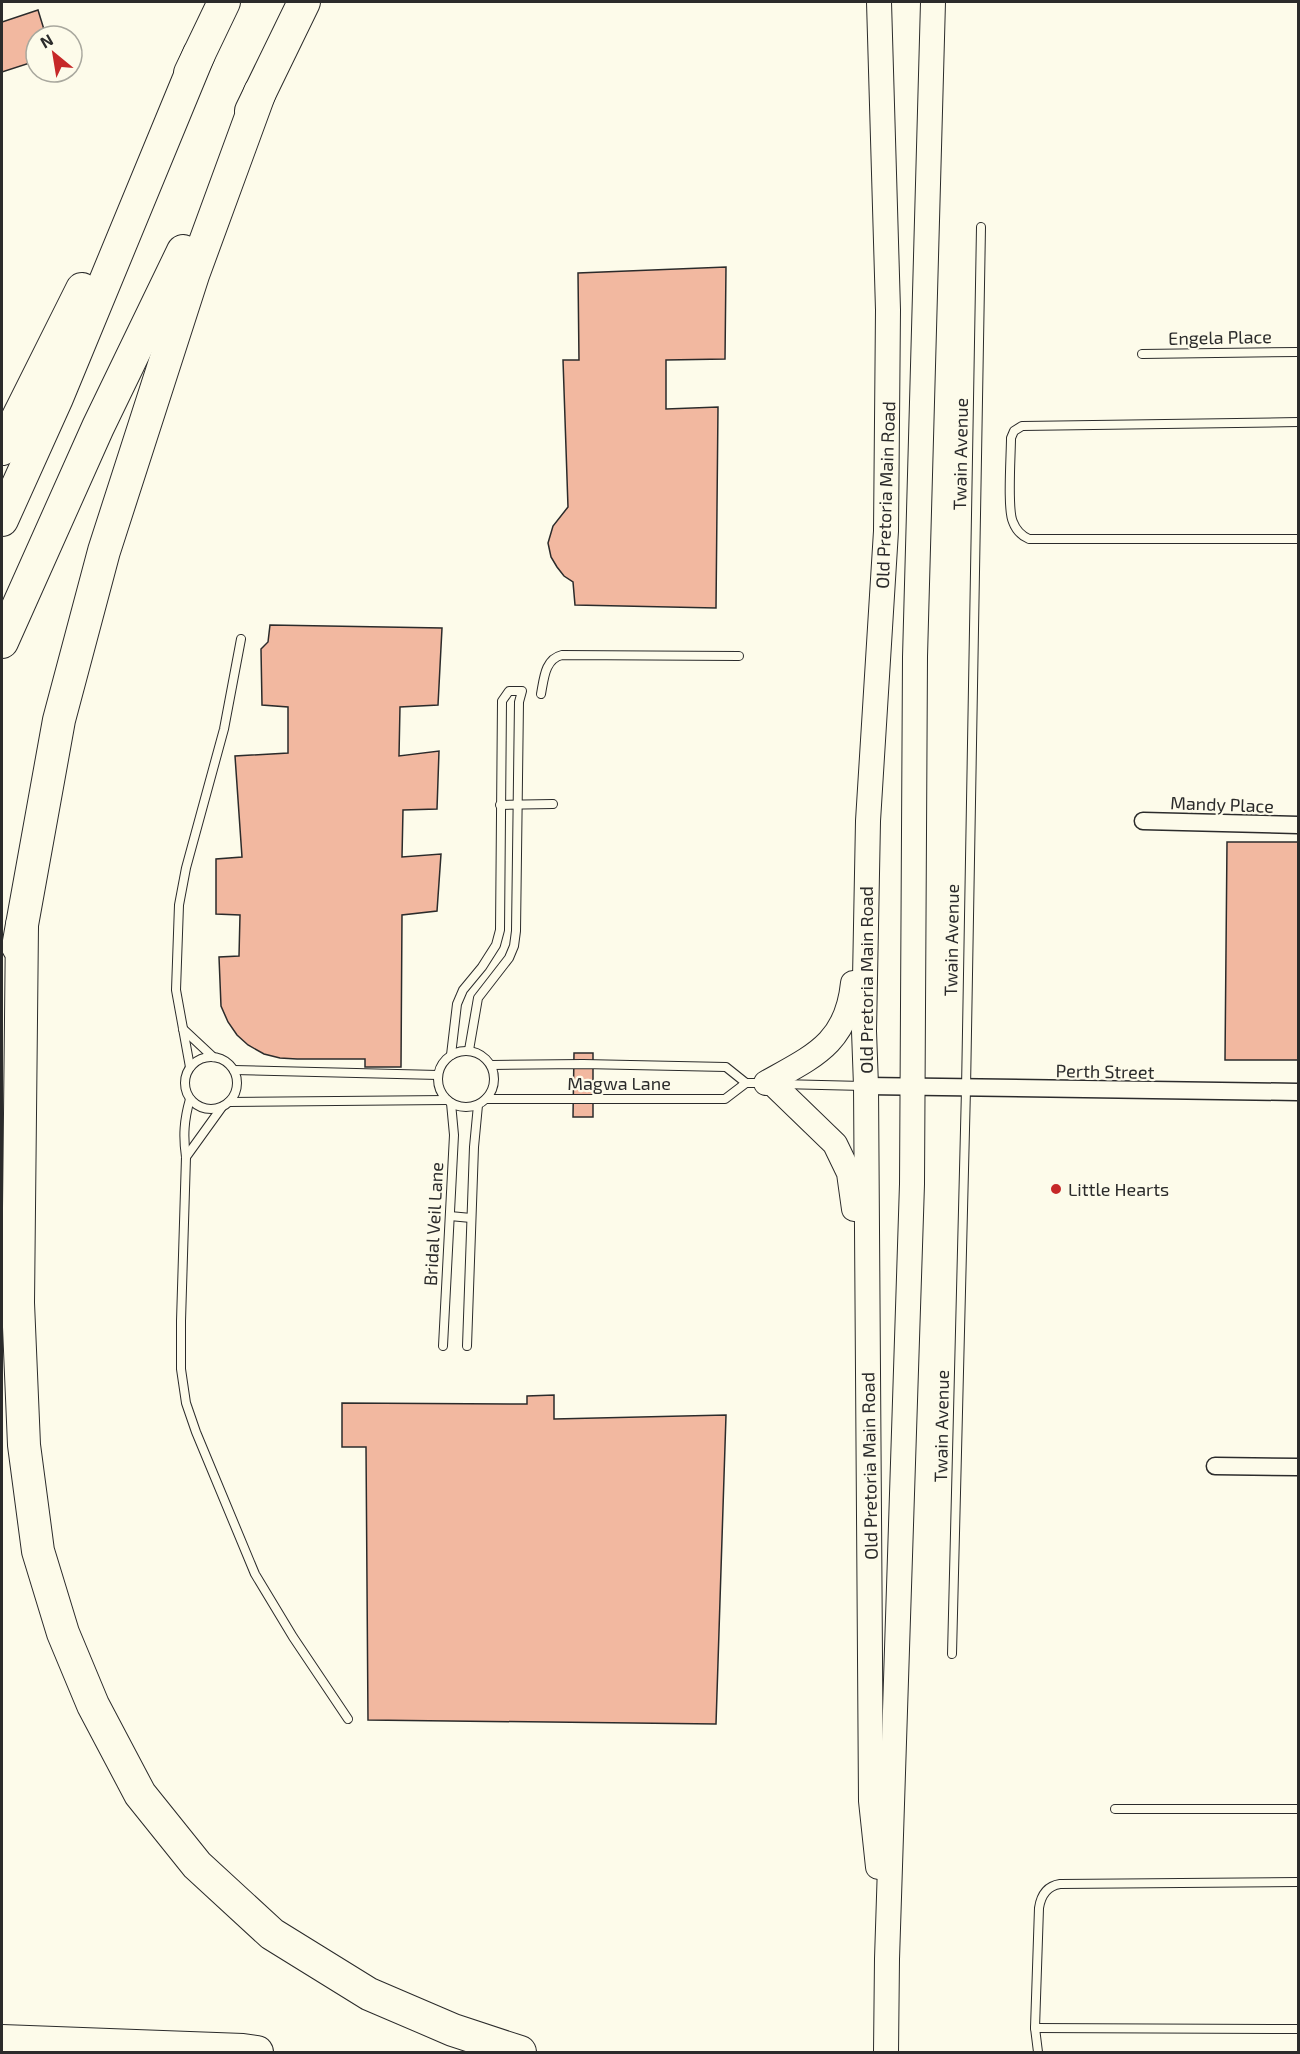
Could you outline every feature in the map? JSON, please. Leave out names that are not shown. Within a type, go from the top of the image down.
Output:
[{"type":"highway","points":[[2,449],[224,2]]},
{"type":"highway","points":[[2,642],[98,427],[304,2]]},
{"type":"highway","points":[[2,520],[57,398],[199,54]]},
{"type":"highway","points":[[2,1051],[59,720],[104,550],[193,274],[260,92]]},
{"type":"highway","points":[[22,925],[18,1303],[24,1445],[38,1551],[63,1633],[93,1705],[140,1794],[197,1865],[272,1934],[369,1994],[453,2030],[520,2052]]},
{"type":"highway","points":[[2,2022],[250,2051]]},
{"type":"highway","points":[[2,2041],[250,2051]]},
{"type":"main road","name":"Old Pretoria Main Road","points":[[879,2],[888,310],[886,531],[867,856],[864,1031],[871,1801],[887,1959]]},
{"type":"main road","name":"Old Pretoria Main Road","points":[[886,2052],[912,1184],[915,657],[933,2]]},
{"type":"main road","points":[[867,856],[851,1000],[846,1018],[836,1035],[821,1049],[805,1061],[762,1083],[835,1144],[849,1173],[867,1325]]},
{"type":"street","name":"Mandy Place","points":[[1143,821],[1299,825]]},
{"type":"street","name":"Perth Street","points":[[866,1086],[1299,1092]]},
{"type":"street","points":[[1215,1466],[1299,1467]]},
{"type":"lane","name":"Twain Avenue","points":[[952,1654],[966,1089],[981,227]]},
{"type":"lane","name":"Engela Place","points":[[1142,354],[1299,352]]},
{"type":"lane","points":[[1299,422],[1022,426],[1011,435],[1011,506],[1013,523],[1021,534],[1029,539],[1299,539]]},
{"type":"lane","points":[[190,1067],[176,990],[179,905],[186,868],[224,729],[240,639]]},
{"type":"lane","points":[[541,694],[547,666],[556,656],[739,656]]},
{"type":"lane","points":[[451,1055],[457,1004],[463,990],[496,945],[500,930],[502,701],[509,691],[515,690],[522,691],[519,702],[516,931],[514,946],[504,967],[489,982],[478,998],[469,1050]]},
{"type":"lane","points":[[500,806],[553,804]]},
{"type":"lane","points":[[475,974],[489,982]]},
{"type":"lane","points":[[183,1029],[213,1057]]},
{"type":"lane","points":[[469,1050],[478,1053],[491,1065],[495,1074],[495,1083],[486,1100],[469,1107],[459,1107],[449,1101],[438,1086],[438,1075],[444,1060],[451,1055],[469,1050]]},
{"type":"lane","points":[[186,1157],[225,1105],[234,1095],[237,1087],[234,1070],[222,1059],[213,1057],[196,1061],[190,1067],[184,1083],[190,1099],[205,1109],[225,1105],[449,1101]]},
{"type":"lane","name":"Magwa Lane","points":[[491,1065],[726,1067],[762,1083]]},
{"type":"lane","points":[[234,1070],[438,1075]]},
{"type":"lane","points":[[762,1083],[866,1086]]},
{"type":"lane","name":"Magwa Lane","points":[[486,1100],[725,1099],[762,1083]]},
{"type":"lane","points":[[190,1099],[184,1119],[183,1136],[186,1157],[181,1369],[186,1403],[255,1574],[292,1637],[348,1719]]},
{"type":"lane","name":"Bridal Veil Lane","points":[[443,1346],[454,1135],[449,1101]]},
{"type":"lane","name":"Bridal Veil Lane","points":[[467,1346],[474,1147],[478,1105]]},
{"type":"lane","points":[[450,1216],[471,1218]]},
{"type":"lane","points":[[1115,1809],[1299,1809]]},
{"type":"lane","points":[[1038,2052],[1035,2028],[1039,1908],[1044,1893],[1051,1887],[1060,1884],[1299,1882]]},
{"type":"lane","points":[[1035,2028],[1299,2029]]},
{"type":"building","points":[[38,10],[42,24],[24,24],[24,65],[2,72],[2,22]]},
{"type":"building","points":[[726,267],[725,359],[666,360],[666,409],[718,407],[716,608],[575,605],[573,582],[557,567],[551,557],[548,543],[553,526],[568,507],[563,360],[579,360],[578,273]]},
{"type":"building","points":[[270,625],[442,628],[438,705],[400,707],[399,756],[439,751],[437,809],[403,810],[402,857],[441,854],[437,911],[402,915],[401,1067],[365,1067],[365,1059],[297,1059],[264,1054],[248,1045],[237,1035],[221,1006],[219,957],[239,956],[240,915],[216,914],[216,859],[242,857],[235,756],[288,753],[288,707],[262,705],[261,649],[268,642]]},
{"type":"building","points":[[1227,842],[1298,842],[1298,1060],[1225,1060]]},
{"type":"building","points":[[574,1053],[593,1053],[593,1117],[573,1117]]},
{"type":"building","points":[[554,1395],[554,1419],[726,1415],[716,1724],[368,1720],[366,1447],[342,1447],[342,1403],[527,1404],[527,1396]]},
{"type":"place","name":"Little Hearts","points":[[1056,1189]]}]
